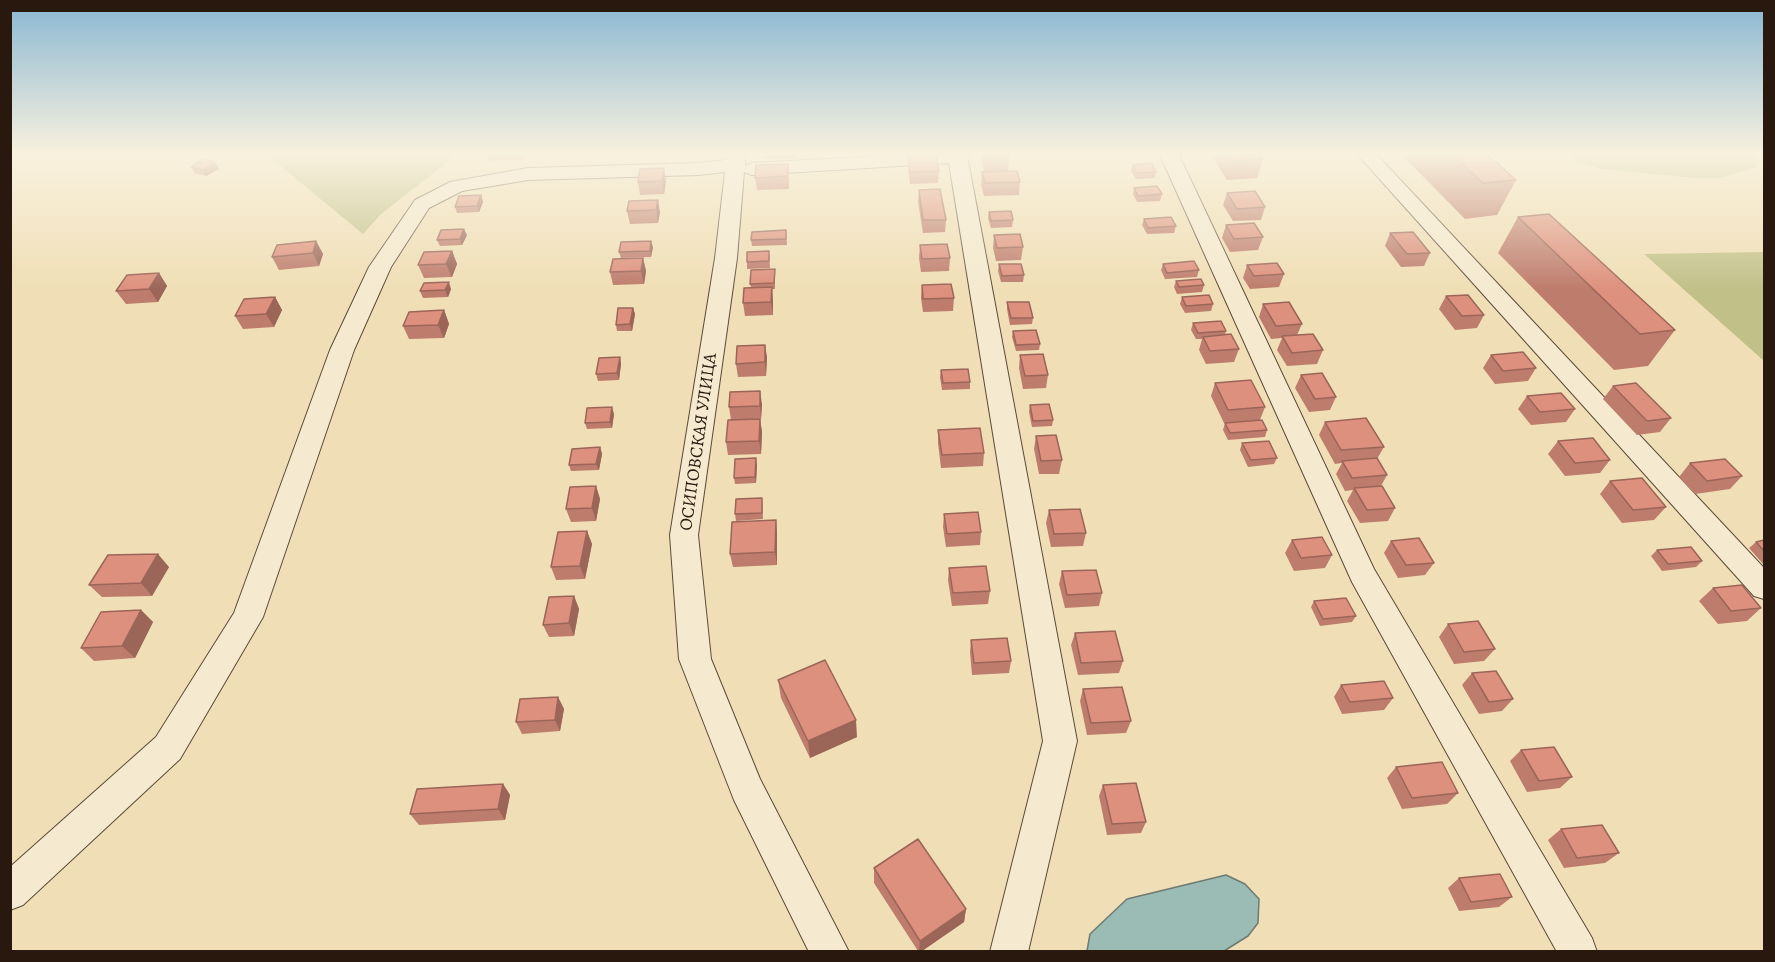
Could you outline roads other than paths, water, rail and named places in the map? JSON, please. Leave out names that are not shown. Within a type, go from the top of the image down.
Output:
[{"type":"street","points":[[10,892],[168,748],[248,617],[342,350],[380,267],[422,204],[430,200]]},
{"type":"street","name":"ОСИПОВСКАЯ УЛИЦА","points":[[732,200],[726,258],[684,535],[695,659],[746,788],[830,951]]},
{"type":"street","points":[[965,200],[1060,741],[1009,951]]},
{"type":"street","points":[[1190,200],[1362,574],[1578,951]]},
{"type":"street","points":[[1408,200],[1764,587]]},
{"type":"water","points":[[1226,875],[1245,884],[1259,899],[1258,923],[1248,936],[1224,951],[1087,951],[1090,934],[1127,899]]}]
